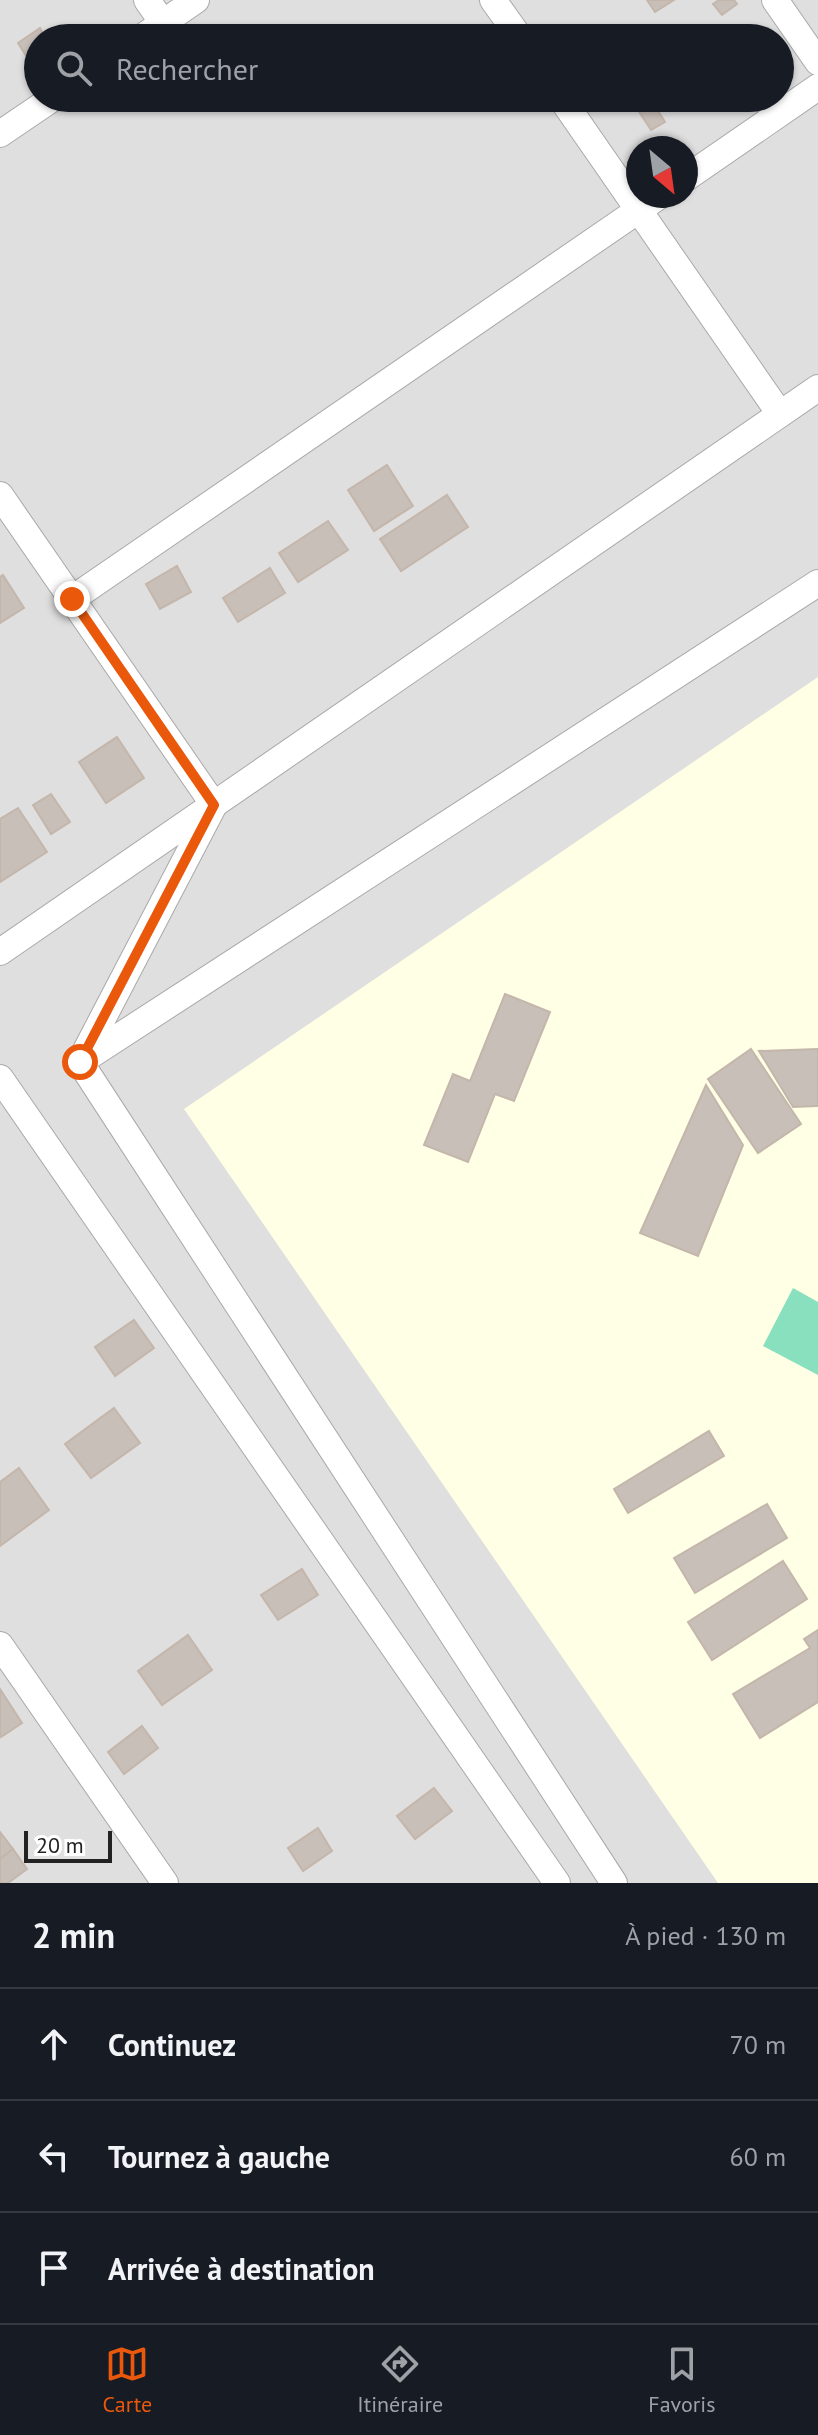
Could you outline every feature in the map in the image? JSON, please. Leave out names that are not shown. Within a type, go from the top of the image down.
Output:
[{"type":"street","points":[[147,0],[163,23],[196,0]]},
{"type":"street","points":[[493,0],[510,24]]},
{"type":"street","points":[[775,0],[792,24]]},
{"type":"street","points":[[794,27],[818,62]]},
{"type":"street","points":[[794,104],[818,87]]},
{"type":"street","points":[[0,134],[32,112]]},
{"type":"street","points":[[573,112],[626,176]]},
{"type":"street","points":[[698,170],[782,112]]},
{"type":"street","points":[[72,599],[642,208]]},
{"type":"street","points":[[652,208],[780,414]]},
{"type":"street","points":[[0,952],[818,388]]},
{"type":"street","points":[[0,495],[214,805]]},
{"type":"street","points":[[80,1062],[818,583]]},
{"type":"street","points":[[80,1062],[214,805]]},
{"type":"street","points":[[80,1062],[614,1883]]},
{"type":"street","points":[[0,1078],[557,1883]]},
{"type":"street","points":[[0,1645],[165,1883]]},
{"type":"shaded area","points":[[0,0],[818,0],[818,1883],[0,1883]]},
{"type":"shaded area","points":[[818,677],[818,1883],[718,1883],[184,1109]]},
{"type":"green space","points":[[793,1288],[818,1302],[818,1375],[763,1346]]},
{"type":"building","points":[[647,0],[674,0],[655,12]]},
{"type":"building","points":[[719,0],[734,0],[737,4],[722,15],[713,4]]},
{"type":"building","points":[[24,39],[24,53],[18,43]]},
{"type":"building","points":[[639,112],[659,112],[665,122],[651,130]]},
{"type":"building","points":[[387,465],[413,506],[374,531],[348,490]]},
{"type":"building","points":[[447,495],[468,527],[401,571],[380,539]]},
{"type":"building","points":[[328,521],[348,550],[298,582],[279,553]]},
{"type":"building","points":[[177,566],[191,592],[160,609],[146,584]]},
{"type":"building","points":[[270,568],[285,593],[238,622],[223,598]]},
{"type":"building","points":[[3,575],[24,608],[0,623],[0,577]]},
{"type":"building","points":[[117,737],[144,778],[106,803],[79,762]]},
{"type":"building","points":[[51,794],[70,822],[51,834],[33,805]]},
{"type":"building","points":[[18,808],[47,852],[0,882],[0,819]]},
{"type":"building","points":[[505,994],[550,1012],[514,1101],[495,1094],[468,1162],[424,1145],[453,1074],[470,1081]]},
{"type":"building","points":[[751,1049],[801,1124],[758,1153],[708,1079]]},
{"type":"building","points":[[818,1049],[818,1106],[793,1107],[759,1051]]},
{"type":"building","points":[[706,1085],[743,1145],[698,1256],[640,1233]]},
{"type":"building","points":[[134,1320],[154,1348],[115,1376],[95,1347]]},
{"type":"building","points":[[114,1408],[140,1443],[91,1478],[65,1444]]},
{"type":"building","points":[[709,1431],[724,1456],[628,1513],[614,1489]]},
{"type":"building","points":[[19,1468],[49,1510],[0,1546],[0,1482]]},
{"type":"building","points":[[767,1504],[787,1538],[695,1593],[674,1558]]},
{"type":"building","points":[[783,1561],[807,1599],[712,1660],[688,1622]]},
{"type":"building","points":[[302,1569],[318,1595],[278,1620],[261,1595]]},
{"type":"building","points":[[818,1630],[818,1702],[760,1738],[733,1694],[810,1648],[804,1639]]},
{"type":"building","points":[[188,1635],[212,1670],[162,1705],[138,1671]]},
{"type":"building","points":[[0,1689],[22,1723],[1,1737],[0,1735]]},
{"type":"building","points":[[142,1726],[158,1748],[124,1774],[108,1752]]},
{"type":"building","points":[[434,1788],[452,1811],[415,1839],[397,1816]]},
{"type":"building","points":[[318,1828],[332,1851],[303,1871],[288,1848]]},
{"type":"building","points":[[0,1832],[13,1849],[0,1859]]},
{"type":"building","points":[[13,1849],[27,1869],[8,1883],[0,1883],[0,1859]]},
{"type":"route","points":[[72,599],[214,805],[80,1062]]}]
